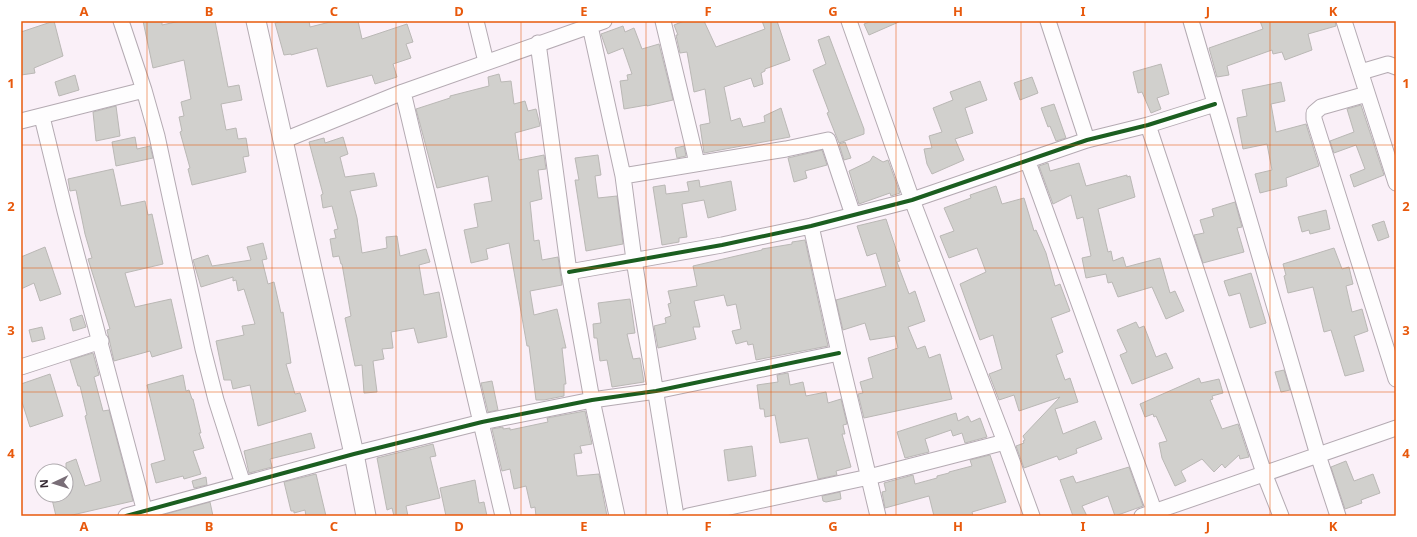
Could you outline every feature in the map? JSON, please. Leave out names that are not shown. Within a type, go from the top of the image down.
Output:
[{"type":"street","points":[[121,21],[144,90],[157,136],[205,356],[216,400],[243,484]]},
{"type":"street","points":[[256,21],[354,454],[366,516]]},
{"type":"street","points":[[476,21],[486,62]]},
{"type":"street","points":[[664,21],[697,163]]},
{"type":"street","points":[[849,21],[912,200],[1032,516]]},
{"type":"street","points":[[1048,21],[1087,140]]},
{"type":"street","points":[[1191,21],[1318,455],[1338,516]]},
{"type":"street","points":[[1344,21],[1396,183]]},
{"type":"street","points":[[282,141],[403,92],[538,43],[597,24],[623,176],[634,260],[676,516]]},
{"type":"street","points":[[538,43],[569,272],[592,400],[617,516]]},
{"type":"street","points":[[1361,72],[1388,64],[1396,67]]},
{"type":"street","points":[[21,121],[42,117],[144,90]]},
{"type":"street","points":[[403,92],[503,516]]},
{"type":"street","points":[[1367,94],[1321,107],[1314,113],[1314,119],[1396,379]]},
{"type":"street","points":[[569,272],[722,245],[811,226],[912,200],[1028,162],[1087,140],[1148,125],[1215,104]]},
{"type":"street","points":[[42,117],[65,211],[101,341],[146,514]]},
{"type":"street","points":[[1148,125],[1264,473],[1281,516]]},
{"type":"street","points":[[623,176],[786,149],[828,140],[853,215]]},
{"type":"street","points":[[1028,162],[1151,515],[1264,473],[1396,428]]},
{"type":"street","points":[[811,226],[839,353],[878,516]]},
{"type":"street","points":[[21,367],[101,341]]},
{"type":"street","points":[[126,516],[146,514],[243,484],[482,422],[592,400],[656,391],[839,353]]},
{"type":"street","points":[[688,516],[868,477],[1005,442]]},
{"type":"building","points":[[54,21],[63,56],[34,68],[35,73],[21,75],[21,32]]},
{"type":"building","points":[[143,21],[162,21],[162,25],[180,21],[215,21],[228,87],[239,85],[242,100],[221,104],[226,130],[236,128],[238,139],[246,138],[249,156],[243,157],[246,172],[192,185],[188,169],[190,168],[180,132],[182,131],[179,117],[184,116],[181,102],[191,99],[184,60],[153,68]]},
{"type":"building","points":[[285,21],[309,21],[310,27],[334,21],[358,21],[362,39],[407,24],[413,42],[406,44],[411,58],[393,64],[397,77],[375,84],[372,75],[327,87],[317,48],[291,55],[284,55],[275,23]]},
{"type":"building","points":[[684,21],[704,21],[716,47],[765,29],[762,21],[777,21],[790,60],[765,69],[765,71],[761,73],[763,84],[754,87],[751,78],[724,87],[731,121],[740,118],[743,127],[765,122],[764,116],[781,108],[790,137],[704,153],[700,125],[710,123],[705,89],[694,92],[687,52],[680,53],[676,35],[678,35],[674,25]]},
{"type":"building","points":[[872,21],[901,21],[869,35],[864,24]]},
{"type":"building","points":[[1260,21],[1335,21],[1336,26],[1308,34],[1312,50],[1285,60],[1282,52],[1273,54],[1272,50],[1227,66],[1229,75],[1217,77],[1209,48],[1263,29]]},
{"type":"building","points":[[623,26],[625,32],[634,28],[642,49],[659,44],[673,100],[647,106],[624,109],[620,81],[628,80],[627,75],[632,74],[623,48],[608,54],[601,34]]},
{"type":"building","points":[[829,36],[864,129],[864,134],[839,143],[827,113],[829,112],[813,70],[826,64],[818,40]]},
{"type":"building","points":[[1161,64],[1169,94],[1157,98],[1161,109],[1151,113],[1142,92],[1138,93],[1133,72]]},
{"type":"building","points":[[499,74],[501,82],[511,81],[514,104],[525,101],[528,111],[536,109],[539,121],[540,126],[515,133],[519,160],[544,155],[546,169],[538,170],[542,199],[530,202],[534,241],[539,240],[542,260],[558,257],[562,285],[530,291],[534,315],[557,309],[566,348],[562,348],[566,384],[564,384],[564,396],[544,400],[536,400],[529,346],[527,346],[509,243],[486,249],[488,259],[471,263],[464,230],[478,227],[474,204],[492,201],[488,176],[437,188],[416,109],[450,98],[450,96],[489,86],[488,77]]},
{"type":"building","points":[[75,75],[79,90],[59,96],[55,82]]},
{"type":"building","points":[[1032,77],[1038,93],[1020,100],[1014,83]]},
{"type":"building","points":[[980,81],[987,100],[965,108],[973,133],[955,139],[964,160],[932,174],[927,164],[924,149],[932,148],[929,136],[942,132],[933,108],[953,100],[950,92]]},
{"type":"building","points":[[1281,82],[1285,101],[1271,104],[1276,132],[1306,124],[1319,166],[1286,178],[1287,186],[1260,193],[1255,174],[1272,170],[1267,144],[1243,149],[1237,118],[1247,116],[1242,90]]},
{"type":"building","points":[[1054,104],[1066,138],[1056,141],[1050,126],[1048,127],[1041,108]]},
{"type":"building","points":[[1361,105],[1384,175],[1354,187],[1350,175],[1365,169],[1356,145],[1334,153],[1330,141],[1354,132],[1347,109]]},
{"type":"building","points":[[116,106],[120,136],[96,141],[93,112]]},
{"type":"building","points":[[135,137],[137,149],[150,146],[153,158],[116,166],[112,142]]},
{"type":"building","points":[[343,137],[348,154],[340,157],[345,177],[374,173],[377,186],[350,191],[357,218],[362,253],[387,248],[386,237],[397,236],[400,256],[426,249],[430,262],[419,265],[424,295],[439,292],[447,337],[418,343],[414,328],[391,332],[393,348],[382,349],[384,359],[373,361],[377,392],[364,393],[362,365],[355,366],[345,318],[351,316],[342,264],[339,256],[333,257],[330,239],[336,238],[334,230],[338,229],[332,206],[323,208],[321,195],[323,194],[309,142],[324,138],[325,143]]},
{"type":"building","points":[[845,142],[851,158],[844,160],[839,144]]},
{"type":"building","points":[[684,146],[686,156],[677,158],[675,148]]},
{"type":"building","points":[[822,150],[827,165],[805,171],[807,178],[794,182],[788,158]]},
{"type":"building","points":[[598,155],[601,175],[595,176],[598,198],[617,196],[623,244],[586,251],[575,180],[579,180],[575,158]]},
{"type":"building","points":[[873,156],[883,162],[888,160],[900,193],[891,196],[890,193],[859,204],[849,171],[870,161]]},
{"type":"building","points":[[1048,163],[1050,171],[1079,163],[1086,186],[1127,175],[1127,177],[1130,176],[1135,197],[1098,209],[1108,252],[1111,251],[1113,261],[1123,257],[1126,267],[1160,258],[1170,293],[1175,291],[1184,311],[1166,319],[1152,287],[1118,297],[1112,282],[1108,283],[1106,274],[1086,278],[1082,258],[1091,256],[1083,217],[1077,219],[1071,195],[1053,204],[1039,166]]},
{"type":"building","points":[[113,169],[121,206],[145,201],[148,215],[152,214],[163,264],[125,273],[135,307],[171,299],[182,348],[152,357],[150,351],[114,361],[107,330],[110,329],[88,259],[92,258],[85,234],[76,190],[70,191],[68,179]]},
{"type":"building","points":[[699,180],[700,187],[731,181],[736,210],[708,218],[704,200],[682,204],[687,237],[679,238],[679,242],[662,245],[653,187],[665,185],[666,194],[689,191],[687,182]]},
{"type":"building","points":[[996,186],[1002,204],[1024,198],[1034,231],[1036,230],[1046,253],[1055,286],[1060,284],[1070,311],[1051,318],[1063,352],[1056,355],[1065,380],[1070,378],[1078,402],[1055,409],[1063,434],[1095,421],[1102,439],[1076,449],[1077,453],[1059,460],[1057,456],[1024,468],[1016,446],[1024,443],[1023,441],[1025,440],[1023,436],[1060,397],[1019,411],[1014,395],[999,400],[989,374],[1002,369],[993,335],[980,340],[960,284],[986,272],[977,248],[949,258],[940,236],[954,231],[944,208],[971,198],[970,195]]},
{"type":"building","points":[[1235,202],[1242,227],[1237,228],[1244,252],[1203,263],[1194,235],[1204,233],[1200,220],[1214,216],[1212,209]]},
{"type":"building","points":[[1326,210],[1330,229],[1310,234],[1309,230],[1302,232],[1298,217]]},
{"type":"building","points":[[886,219],[900,261],[897,262],[909,294],[915,291],[925,321],[908,327],[917,349],[925,346],[929,358],[940,354],[952,399],[864,418],[858,394],[863,393],[860,382],[873,378],[868,358],[898,348],[895,336],[870,340],[865,323],[843,330],[836,300],[886,286],[876,253],[867,256],[857,226]]},
{"type":"building","points":[[1384,221],[1389,237],[1378,241],[1372,225]]},
{"type":"building","points":[[805,240],[828,346],[756,360],[753,344],[748,345],[747,341],[736,344],[732,331],[741,329],[736,304],[727,306],[724,295],[694,301],[700,327],[693,327],[696,339],[658,348],[654,326],[666,323],[665,318],[671,316],[668,304],[671,303],[668,291],[697,286],[693,266]]},
{"type":"building","points":[[263,243],[267,259],[262,260],[268,284],[274,282],[281,313],[283,312],[291,363],[286,364],[295,394],[300,393],[306,411],[258,426],[250,385],[233,389],[231,380],[224,380],[216,341],[244,335],[242,326],[255,324],[244,289],[238,291],[236,280],[233,281],[233,277],[201,287],[193,260],[208,255],[212,266],[251,260],[247,247]]},
{"type":"building","points":[[45,247],[61,294],[40,301],[34,283],[21,289],[21,257]]},
{"type":"building","points":[[1334,248],[1342,269],[1349,267],[1353,284],[1346,286],[1352,312],[1362,309],[1368,331],[1354,336],[1364,371],[1345,376],[1331,330],[1324,332],[1313,287],[1288,293],[1284,276],[1286,275],[1283,264]]},
{"type":"building","points":[[1251,273],[1266,323],[1250,328],[1240,293],[1229,296],[1224,281]]},
{"type":"building","points":[[630,299],[635,333],[627,334],[633,359],[640,358],[644,382],[612,387],[607,360],[600,361],[597,338],[594,338],[593,324],[601,323],[598,303]]},
{"type":"building","points":[[82,315],[86,327],[73,331],[70,319]]},
{"type":"building","points":[[1136,322],[1139,328],[1144,326],[1156,357],[1166,353],[1173,368],[1132,384],[1120,355],[1127,352],[1117,330]]},
{"type":"building","points":[[42,327],[45,339],[32,342],[29,330]]},
{"type":"building","points":[[93,353],[99,375],[94,377],[103,411],[109,410],[133,501],[68,516],[56,516],[53,503],[74,503],[74,463],[66,463],[76,459],[85,486],[101,481],[85,416],[87,415],[80,386],[78,386],[70,360]]},
{"type":"building","points":[[1284,370],[1290,390],[1281,392],[1275,372]]},
{"type":"building","points":[[788,373],[790,385],[803,382],[806,396],[826,392],[828,403],[841,399],[847,424],[843,425],[845,434],[842,434],[851,467],[836,471],[837,475],[818,479],[808,438],[780,443],[775,415],[765,417],[764,409],[760,409],[757,385],[778,382],[777,375]]},
{"type":"building","points":[[50,374],[63,416],[30,427],[21,399],[21,384]]},
{"type":"building","points":[[183,375],[186,391],[189,390],[193,399],[201,433],[199,433],[204,448],[193,451],[201,474],[184,479],[183,476],[156,483],[151,464],[165,460],[147,385]]},
{"type":"building","points":[[1199,378],[1201,383],[1219,379],[1223,393],[1212,396],[1213,399],[1210,400],[1222,429],[1238,424],[1249,457],[1240,459],[1239,455],[1225,468],[1222,464],[1214,472],[1202,459],[1181,471],[1186,481],[1175,486],[1162,458],[1159,443],[1167,441],[1156,416],[1154,417],[1153,414],[1145,417],[1140,404]]},
{"type":"building","points":[[492,381],[498,410],[488,412],[481,383]]},
{"type":"building","points":[[585,411],[592,444],[580,446],[582,453],[574,454],[577,476],[599,474],[607,516],[536,516],[535,507],[531,508],[526,486],[514,489],[510,469],[502,471],[492,429],[503,427],[503,429],[510,428],[510,430],[548,422],[547,418]]},
{"type":"building","points":[[956,413],[958,421],[968,416],[971,422],[980,418],[987,437],[965,443],[962,433],[953,436],[951,430],[925,439],[929,452],[905,458],[897,432]]},
{"type":"building","points":[[311,433],[315,448],[270,459],[272,467],[249,473],[244,451]]},
{"type":"building","points":[[433,444],[436,456],[430,457],[440,498],[406,506],[408,516],[394,516],[392,508],[387,510],[377,458]]},
{"type":"building","points":[[752,446],[756,476],[728,481],[724,450]]},
{"type":"building","points":[[990,455],[1006,502],[972,512],[973,516],[934,516],[929,496],[885,508],[882,492],[886,491],[884,483],[913,475],[915,484],[937,478],[937,476],[949,472],[972,466],[970,460]]},
{"type":"building","points":[[1346,461],[1354,481],[1373,474],[1380,493],[1361,500],[1362,503],[1345,509],[1331,467]]},
{"type":"building","points":[[1129,467],[1143,506],[1115,516],[1108,496],[1082,506],[1087,516],[1073,516],[1060,480],[1073,476],[1076,483]]},
{"type":"building","points":[[316,474],[326,516],[306,516],[305,510],[294,513],[294,511],[291,511],[284,482]]},
{"type":"building","points":[[206,477],[207,485],[194,488],[192,481]]},
{"type":"building","points":[[475,480],[479,503],[484,502],[487,516],[446,516],[440,488]]},
{"type":"building","points":[[840,492],[841,499],[826,502],[823,501],[822,496]]},
{"type":"building","points":[[210,502],[213,516],[162,516],[162,515]]},
{"type":"cycle path","points":[[569,272],[722,245],[811,226],[912,200],[1087,140],[1148,125],[1215,104]]},
{"type":"cycle path","points":[[126,516],[354,454],[482,422],[592,400],[656,391],[839,353]]}]
